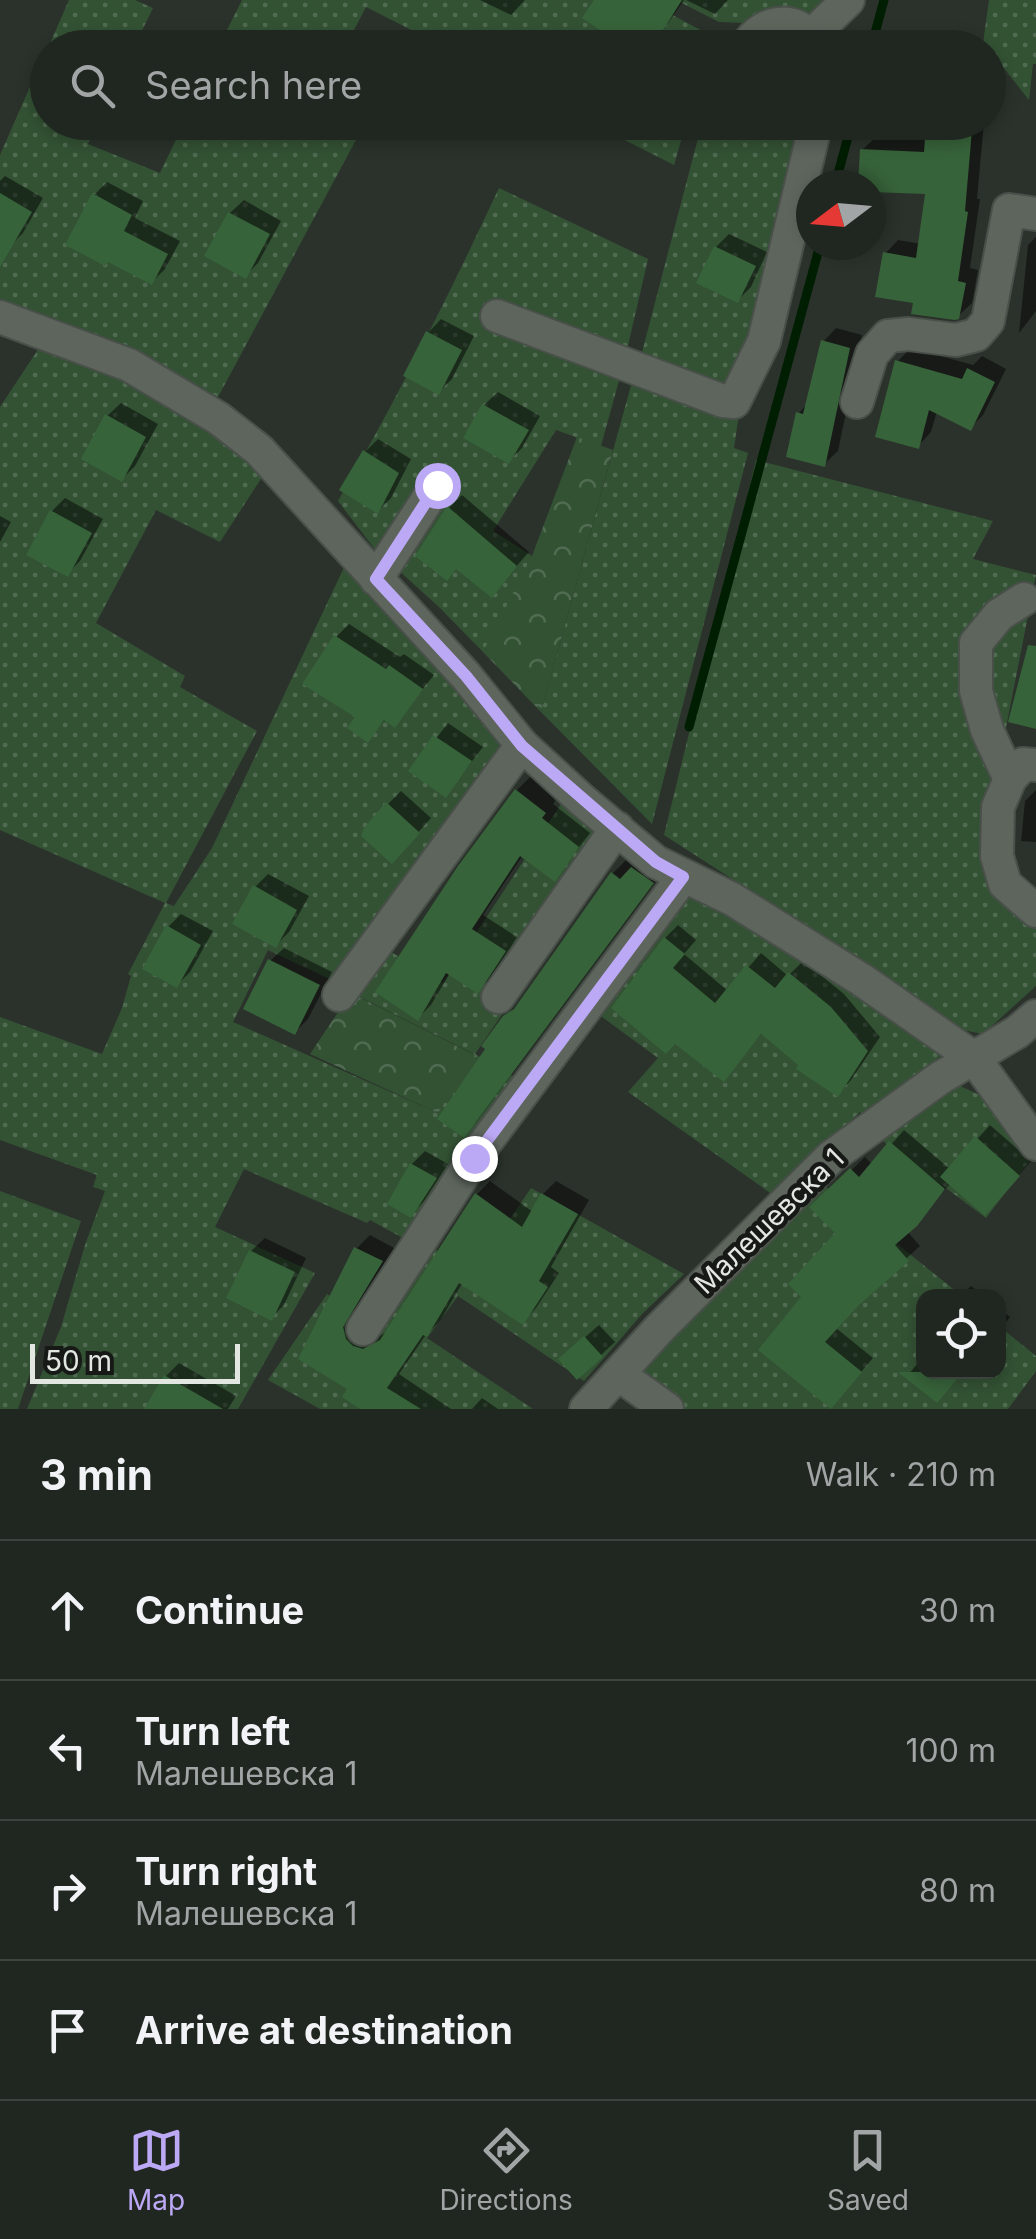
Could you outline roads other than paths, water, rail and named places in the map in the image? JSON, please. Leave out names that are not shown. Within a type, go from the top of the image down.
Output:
[{"type":"street","points":[[824,30],[848,0]]},
{"type":"street","points":[[760,30],[775,22],[788,22],[799,30]]},
{"type":"street","points":[[497,316],[734,402],[764,340],[812,140]]},
{"type":"street","points":[[857,402],[872,354],[888,336],[908,334],[956,340],[976,336],[988,321],[1022,212]]},
{"type":"street","points":[[0,318],[129,365],[218,418],[259,450],[466,676],[522,746],[656,862],[732,899],[862,980],[974,1058],[1036,1144]]},
{"type":"street","points":[[376,579],[437,485]]},
{"type":"street","points":[[1024,600],[999,615],[976,643],[976,691],[988,730],[1023,772],[998,807],[998,856],[1004,884],[1036,911]]},
{"type":"street","points":[[339,995],[522,746]]},
{"type":"street","points":[[498,997],[617,828]]},
{"type":"street","points":[[363,1329],[474,1158],[683,877]]},
{"type":"street","name":"Малешевска 1","points":[[586,1409],[831,1158],[940,1078],[1017,1032],[1036,1016]]},
{"type":"street","points":[[618,1374],[667,1409]]},
{"type":"waterway","points":[[876,30],[884,0]]},
{"type":"waterway","points":[[839,170],[847,140]]},
{"type":"waterway","points":[[689,727],[816,260]]}]
